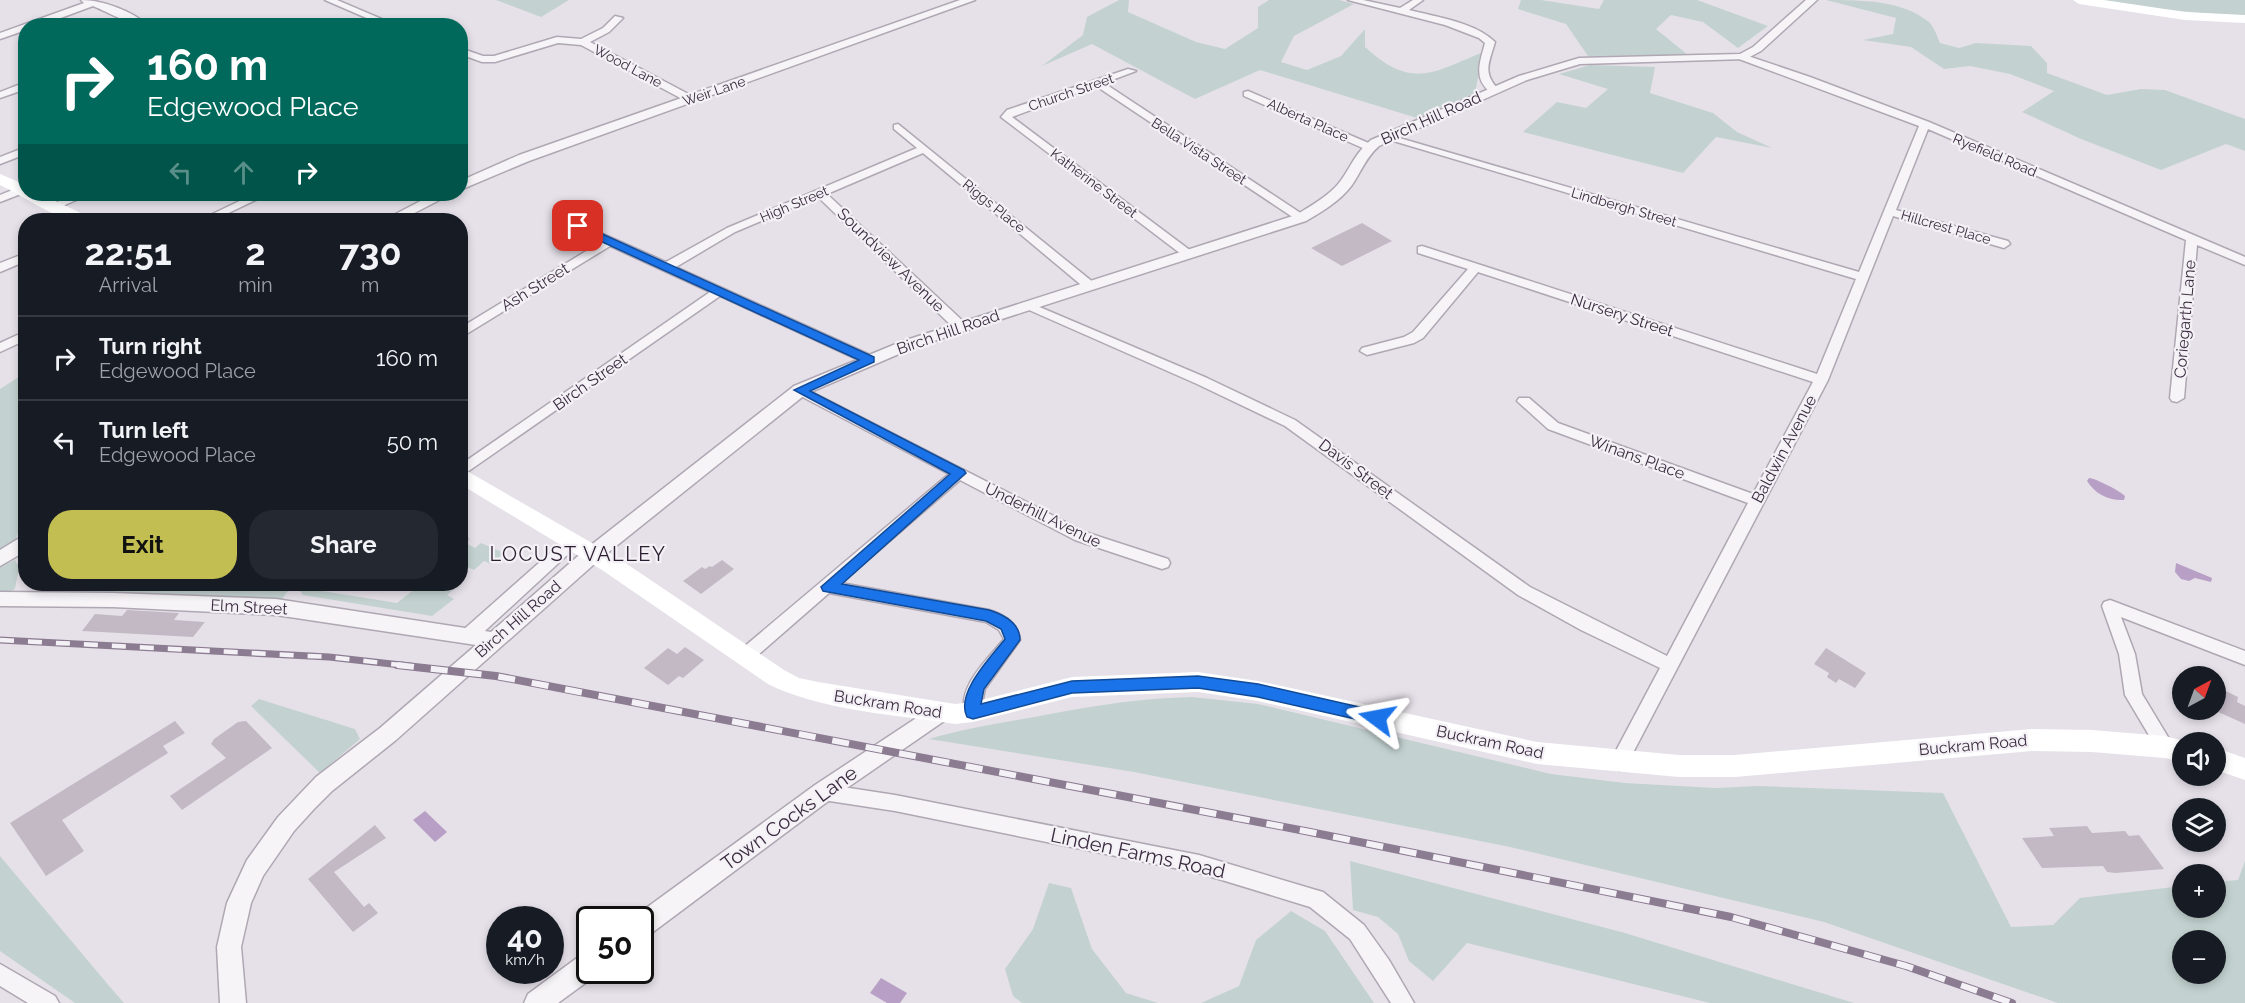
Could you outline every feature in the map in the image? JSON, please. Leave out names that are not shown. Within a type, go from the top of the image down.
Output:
[{"type":"main road","points":[[2079,0],[2185,16],[2245,19]]},
{"type":"main road","points":[[0,179],[18,187]]},
{"type":"main road","points":[[45,201],[68,213]]},
{"type":"main road","name":"Buckram Road","points":[[468,478],[582,548],[776,677],[794,686],[940,713],[973,712],[1072,687],[1198,682],[1258,691],[1537,753],[1618,762],[1679,766],[1735,766],[2032,740],[2092,741],[2172,749]]},
{"type":"main road","points":[[2226,762],[2245,769]]},
{"type":"street","points":[[329,0],[374,18]]},
{"type":"street","name":"Weir Lane","points":[[468,182],[524,158],[970,0]]},
{"type":"street","points":[[1352,0],[1461,27],[1486,37],[1490,42],[1482,75],[1483,82],[1494,90]]},
{"type":"street","points":[[1401,12],[1419,0]]},
{"type":"street","points":[[1742,57],[1757,49],[1812,0]]},
{"type":"street","points":[[47,18],[89,1],[131,18]]},
{"type":"street","points":[[583,42],[606,30],[618,18]]},
{"type":"street","points":[[0,36],[18,29]]},
{"type":"street","name":"Wood Lane","points":[[468,54],[482,59],[495,59],[557,40],[583,42],[690,99]]},
{"type":"street","name":"Birch Hill Road","points":[[468,636],[582,548],[800,390],[870,360],[961,327],[1301,218],[1335,195],[1369,147],[1385,137],[1545,70],[1579,61],[1742,57]]},
{"type":"street","name":"Ryefield Road","points":[[1742,57],[1852,95],[1925,124],[2245,261]]},
{"type":"street","name":"Church Street","points":[[1011,112],[1131,71]]},
{"type":"street","name":"Bella Vista Street","points":[[1097,83],[1301,218]]},
{"type":"street","points":[[0,94],[18,88]]},
{"type":"street","name":"Alberta Place","points":[[1248,94],[1369,147]]},
{"type":"street","name":"Katherine Street","points":[[1011,112],[1006,117],[1189,254]]},
{"type":"street","name":"Baldwin Avenue","points":[[1618,762],[1668,664],[1821,380],[1925,124]]},
{"type":"street","name":"Riggs Place","points":[[898,127],[1090,286]]},
{"type":"street","name":"Lindbergh Street","points":[[1385,137],[1862,278]]},
{"type":"street","name":"High Street","points":[[667,267],[731,230],[924,149]]},
{"type":"street","points":[[0,160],[18,153]]},
{"type":"street","points":[[0,199],[18,193]]},
{"type":"street","name":"Soundview Avenue","points":[[820,193],[961,327]]},
{"type":"street","points":[[54,206],[66,201]]},
{"type":"street","points":[[221,213],[247,201]]},
{"type":"street","points":[[405,213],[430,201]]},
{"type":"street","name":"Hillcrest Place","points":[[1888,211],[2004,244]]},
{"type":"street","points":[[561,219],[870,360]]},
{"type":"street","name":"Coriegarth Lane","points":[[2177,398],[2192,239]]},
{"type":"street","name":"Ash Street","points":[[468,329],[610,241]]},
{"type":"street","name":"Nursery Street","points":[[1422,250],[1821,380]]},
{"type":"street","points":[[0,268],[18,260]]},
{"type":"street","points":[[1367,351],[1409,340],[1418,335],[1475,268]]},
{"type":"street","name":"Birch Street","points":[[468,467],[720,291]]},
{"type":"street","name":"Davis Street","points":[[1026,306],[1212,386],[1290,423],[1524,591],[1587,625],[1668,664]]},
{"type":"street","points":[[0,348],[18,339]]},
{"type":"street","name":"Underhill Avenue","points":[[800,390],[1080,536],[1162,563]]},
{"type":"street","name":"Winans Place","points":[[1524,401],[1553,426],[1757,501]]},
{"type":"street","points":[[745,656],[959,473]]},
{"type":"street","points":[[0,559],[18,547]]},
{"type":"street","name":"Birch Hill Road","points":[[233,1003],[229,947],[239,903],[255,868],[279,833],[324,784],[388,734],[495,640],[582,548]]},
{"type":"street","points":[[828,587],[989,616],[1006,625],[1012,633],[1012,640],[978,685],[974,694],[973,712]]},
{"type":"street","name":"Elm Street","points":[[0,599],[46,591],[276,607],[495,640]]},
{"type":"street","points":[[2172,746],[2134,695],[2127,654],[2110,606],[2245,658]]},
{"type":"street","name":"Town Cocks Lane","points":[[654,917],[823,792],[940,713]]},
{"type":"street","name":"Linden Farms Road","points":[[823,792],[895,803],[1199,864],[1316,899],[1357,932],[1382,967],[1403,1003]]},
{"type":"street","points":[[0,974],[48,1003]]},
{"type":"street","points":[[537,1003],[576,974]]},
{"type":"shaded area","points":[[496,0],[569,0],[541,17]]},
{"type":"shaded area","points":[[1119,0],[1129,0],[1128,12],[1196,42],[1225,49],[1258,28],[1258,7],[1269,0],[1339,0],[1354,4],[1294,36],[1281,62],[1307,70],[1341,56],[1365,29],[1365,47],[1396,69],[1409,73],[1422,74],[1435,71],[1483,52],[1475,93],[1417,118],[1260,70],[1195,99],[1092,44],[1042,66],[1083,35],[1087,17]]},
{"type":"shaded area","points":[[1521,0],[1541,0],[1599,9],[1604,0],[1697,0],[1768,26],[1738,48],[1703,22],[1671,15],[1656,29],[1688,55],[1588,56],[1566,24],[1518,9]]},
{"type":"shaded area","points":[[1826,0],[1867,1],[1906,9],[1929,22],[1940,43],[1959,48],[1976,43],[2031,46],[2047,63],[2047,73],[2107,95],[2141,89],[2165,90],[2245,119],[2245,151],[2226,144],[2161,170],[2081,139],[2022,112],[2054,91],[2010,74],[1970,66],[1944,69],[1911,47],[1863,40],[1893,34],[1896,18]]},
{"type":"shaded area","points":[[2100,0],[2245,0],[2245,17],[2159,9]]},
{"type":"shaded area","points":[[1590,65],[1655,67],[1650,93],[1713,113],[1737,132],[1772,148],[1716,137],[1683,173],[1523,132],[1557,102],[1586,108],[1608,89],[1559,74]]},
{"type":"shaded area","points":[[18,377],[18,533],[15,541],[0,551],[0,389]]},
{"type":"shaded area","points":[[2089,478],[2118,491],[2125,496],[2124,500],[2113,499],[2098,493],[2087,481]]},
{"type":"shaded area","points":[[481,543],[504,553],[491,564],[484,561],[474,570],[468,567],[468,544],[475,548]]},
{"type":"shaded area","points":[[15,560],[18,565],[15,589],[8,593],[0,593],[0,567]]},
{"type":"shaded area","points":[[2176,563],[2212,578],[2211,582],[2195,578],[2189,581],[2181,579],[2175,572]]},
{"type":"shaded area","points":[[46,591],[288,591],[276,607],[48,599]]},
{"type":"shaded area","points":[[300,591],[322,591],[397,603],[412,591],[452,591],[447,595],[454,599],[432,616],[303,595]]},
{"type":"shaded area","points":[[1192,697],[1258,704],[1551,774],[1625,783],[1716,788],[1758,786],[1943,793],[2011,927],[2053,925],[2080,898],[2172,887],[2172,918],[2226,918],[2226,881],[2238,880],[2245,861],[2245,1003],[2058,1003],[1824,922],[1510,847],[1134,772],[929,739],[974,728],[1138,700]]},
{"type":"shaded area","points":[[259,699],[355,729],[360,739],[320,773],[251,706]]},
{"type":"shaded area","points":[[425,811],[447,832],[435,842],[413,820]]},
{"type":"shaded area","points":[[0,856],[124,1003],[75,1003],[0,951]]},
{"type":"shaded area","points":[[1350,861],[1625,933],[1854,1003],[1710,1003],[1467,943],[1433,981],[1409,961],[1398,934],[1378,917],[1353,910]]},
{"type":"shaded area","points":[[1049,883],[1071,888],[1092,949],[1126,993],[1158,1003],[1022,1003],[1013,996],[1005,969],[1033,929]]},
{"type":"shaded area","points":[[1291,911],[1325,931],[1374,1003],[1201,1003],[1239,986],[1256,940]]},
{"type":"shaded area","points":[[881,978],[907,993],[900,1003],[887,1003],[870,993]]},
{"type":"building","points":[[1362,223],[1392,241],[1342,266],[1311,248]]},
{"type":"building","points":[[722,560],[734,569],[701,594],[683,581],[702,567],[705,569],[712,567]]},
{"type":"building","points":[[127,610],[179,613],[174,620],[205,622],[193,637],[82,631],[95,614],[122,616]]},
{"type":"building","points":[[685,647],[704,660],[683,678],[679,676],[668,685],[644,668],[668,648],[677,654]]},
{"type":"building","points":[[1826,648],[1866,673],[1855,688],[1839,679],[1836,683],[1827,677],[1829,673],[1814,664]]},
{"type":"building","points":[[2226,691],[2238,697],[2237,702],[2245,706],[2245,724],[2226,715]]},
{"type":"building","points":[[175,721],[185,733],[163,746],[168,753],[62,820],[84,851],[46,876],[10,823]]},
{"type":"building","points":[[246,721],[272,748],[182,810],[170,796],[226,758],[211,744],[214,739],[238,722]]},
{"type":"building","points":[[375,825],[386,838],[334,872],[364,907],[369,903],[378,913],[353,932],[308,879]]},
{"type":"building","points":[[2087,826],[2092,833],[2125,831],[2129,836],[2139,835],[2164,869],[2116,873],[2107,872],[2103,866],[2042,868],[2022,838],[2054,836],[2049,828]]},
{"type":"railway","points":[[0,640],[329,657],[410,666]]},
{"type":"railway","points":[[397,665],[496,676],[1305,831],[1731,917],[1906,966],[2012,1003]]},
{"type":"district","name":"LOCUST VALLEY","points":[[578,554]]},
{"type":"route","points":[[578,226],[870,360],[800,390],[959,473],[828,587],[989,616],[1006,625],[1012,633],[1012,640],[978,685],[974,694],[973,712],[1029,696],[1072,687],[1198,682],[1258,691],[1377,718]]}]
